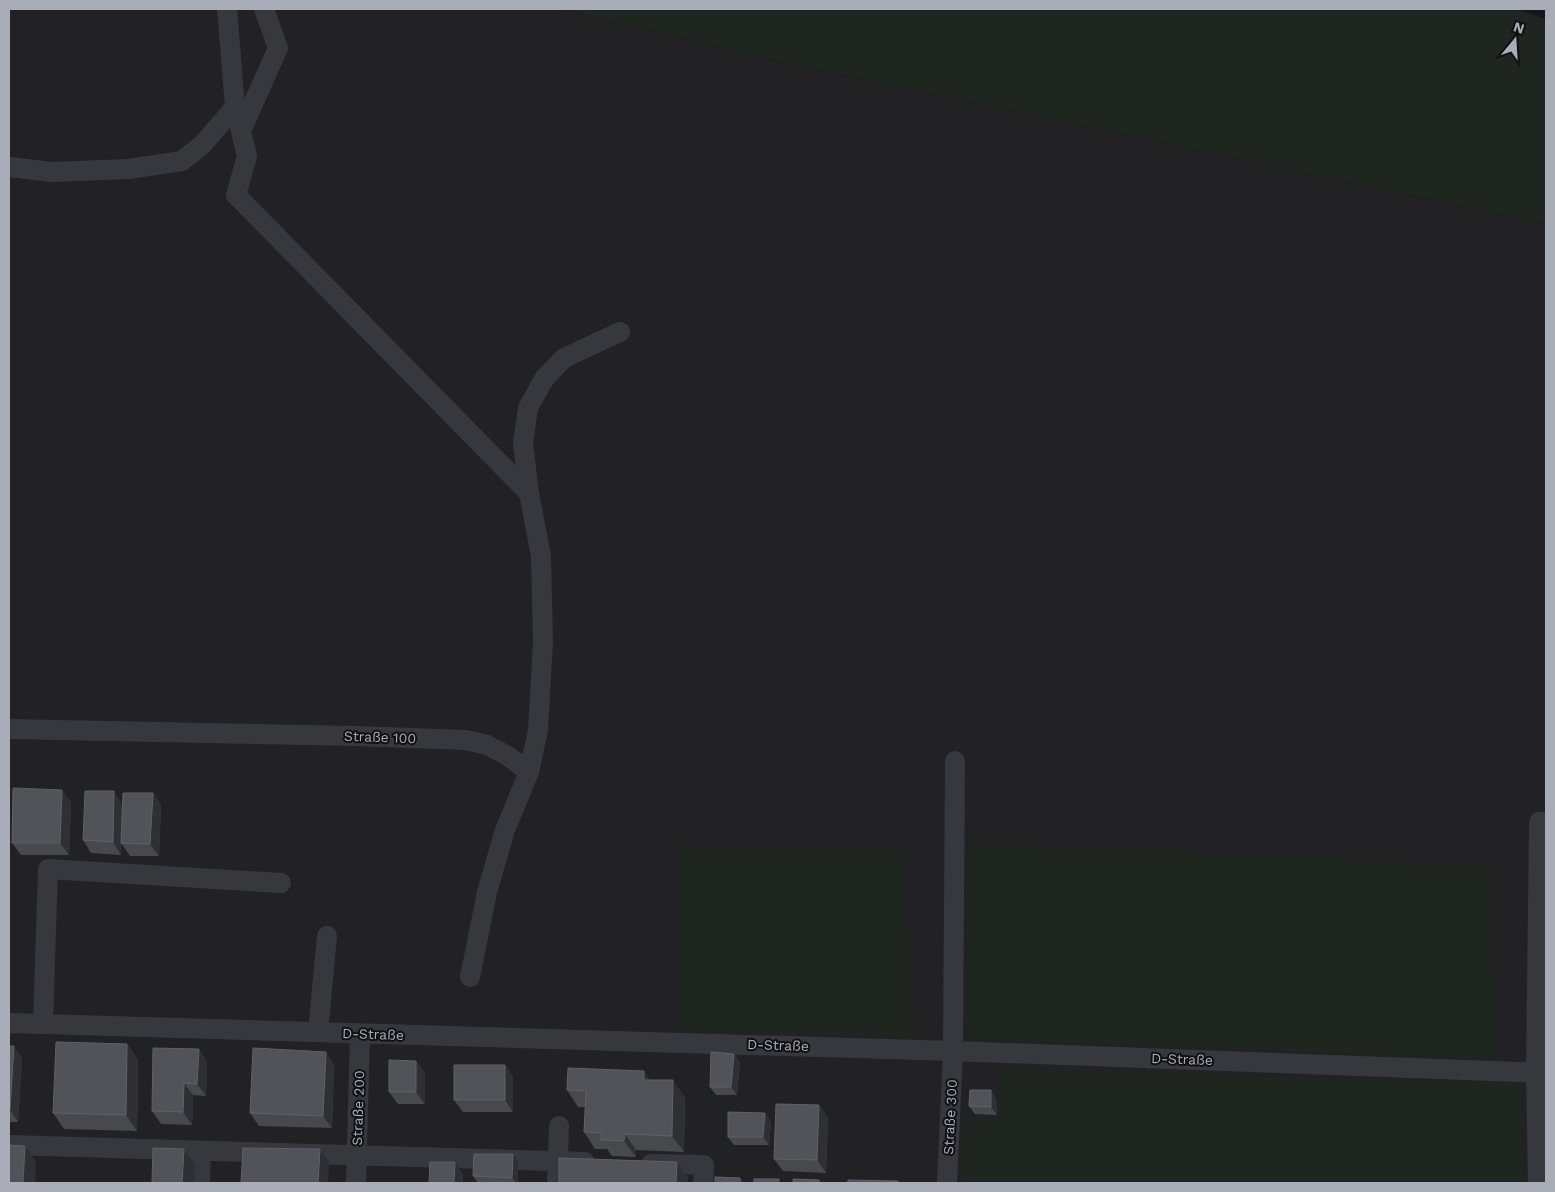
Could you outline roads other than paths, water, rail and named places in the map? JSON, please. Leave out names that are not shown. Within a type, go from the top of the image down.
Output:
[{"type":"lane","points":[[227,9],[236,107],[247,156],[236,195],[529,493]]},
{"type":"lane","points":[[241,131],[278,48],[264,9]]},
{"type":"lane","points":[[9,167],[52,172],[118,169],[182,161],[204,144],[236,107]]},
{"type":"lane","points":[[470,977],[487,892],[506,830],[529,772],[538,730],[543,642],[541,556],[529,493],[523,443],[528,408],[544,378],[564,358],[620,332]]},
{"type":"lane","name":"Straße 100","points":[[9,729],[466,740],[487,745],[508,756],[529,772]]},
{"type":"lane","name":"Straße 300","points":[[947,1183],[953,1050],[955,761]]},
{"type":"lane","points":[[1538,1183],[1541,1073],[1539,822],[1546,822]]},
{"type":"lane","points":[[43,1024],[48,869],[281,883]]},
{"type":"lane","points":[[318,1032],[327,936]]},
{"type":"lane","name":"D-Straße","points":[[9,1023],[953,1050],[1541,1073]]},
{"type":"lane","name":"Straße 200","points":[[356,1183],[360,1033]]},
{"type":"lane","points":[[557,1183],[559,1126]]},
{"type":"lane","points":[[9,1146],[158,1158],[201,1151],[607,1163]]},
{"type":"lane","points":[[200,1183],[201,1151]]},
{"type":"lane","points":[[636,1163],[704,1165],[704,1183]]}]
